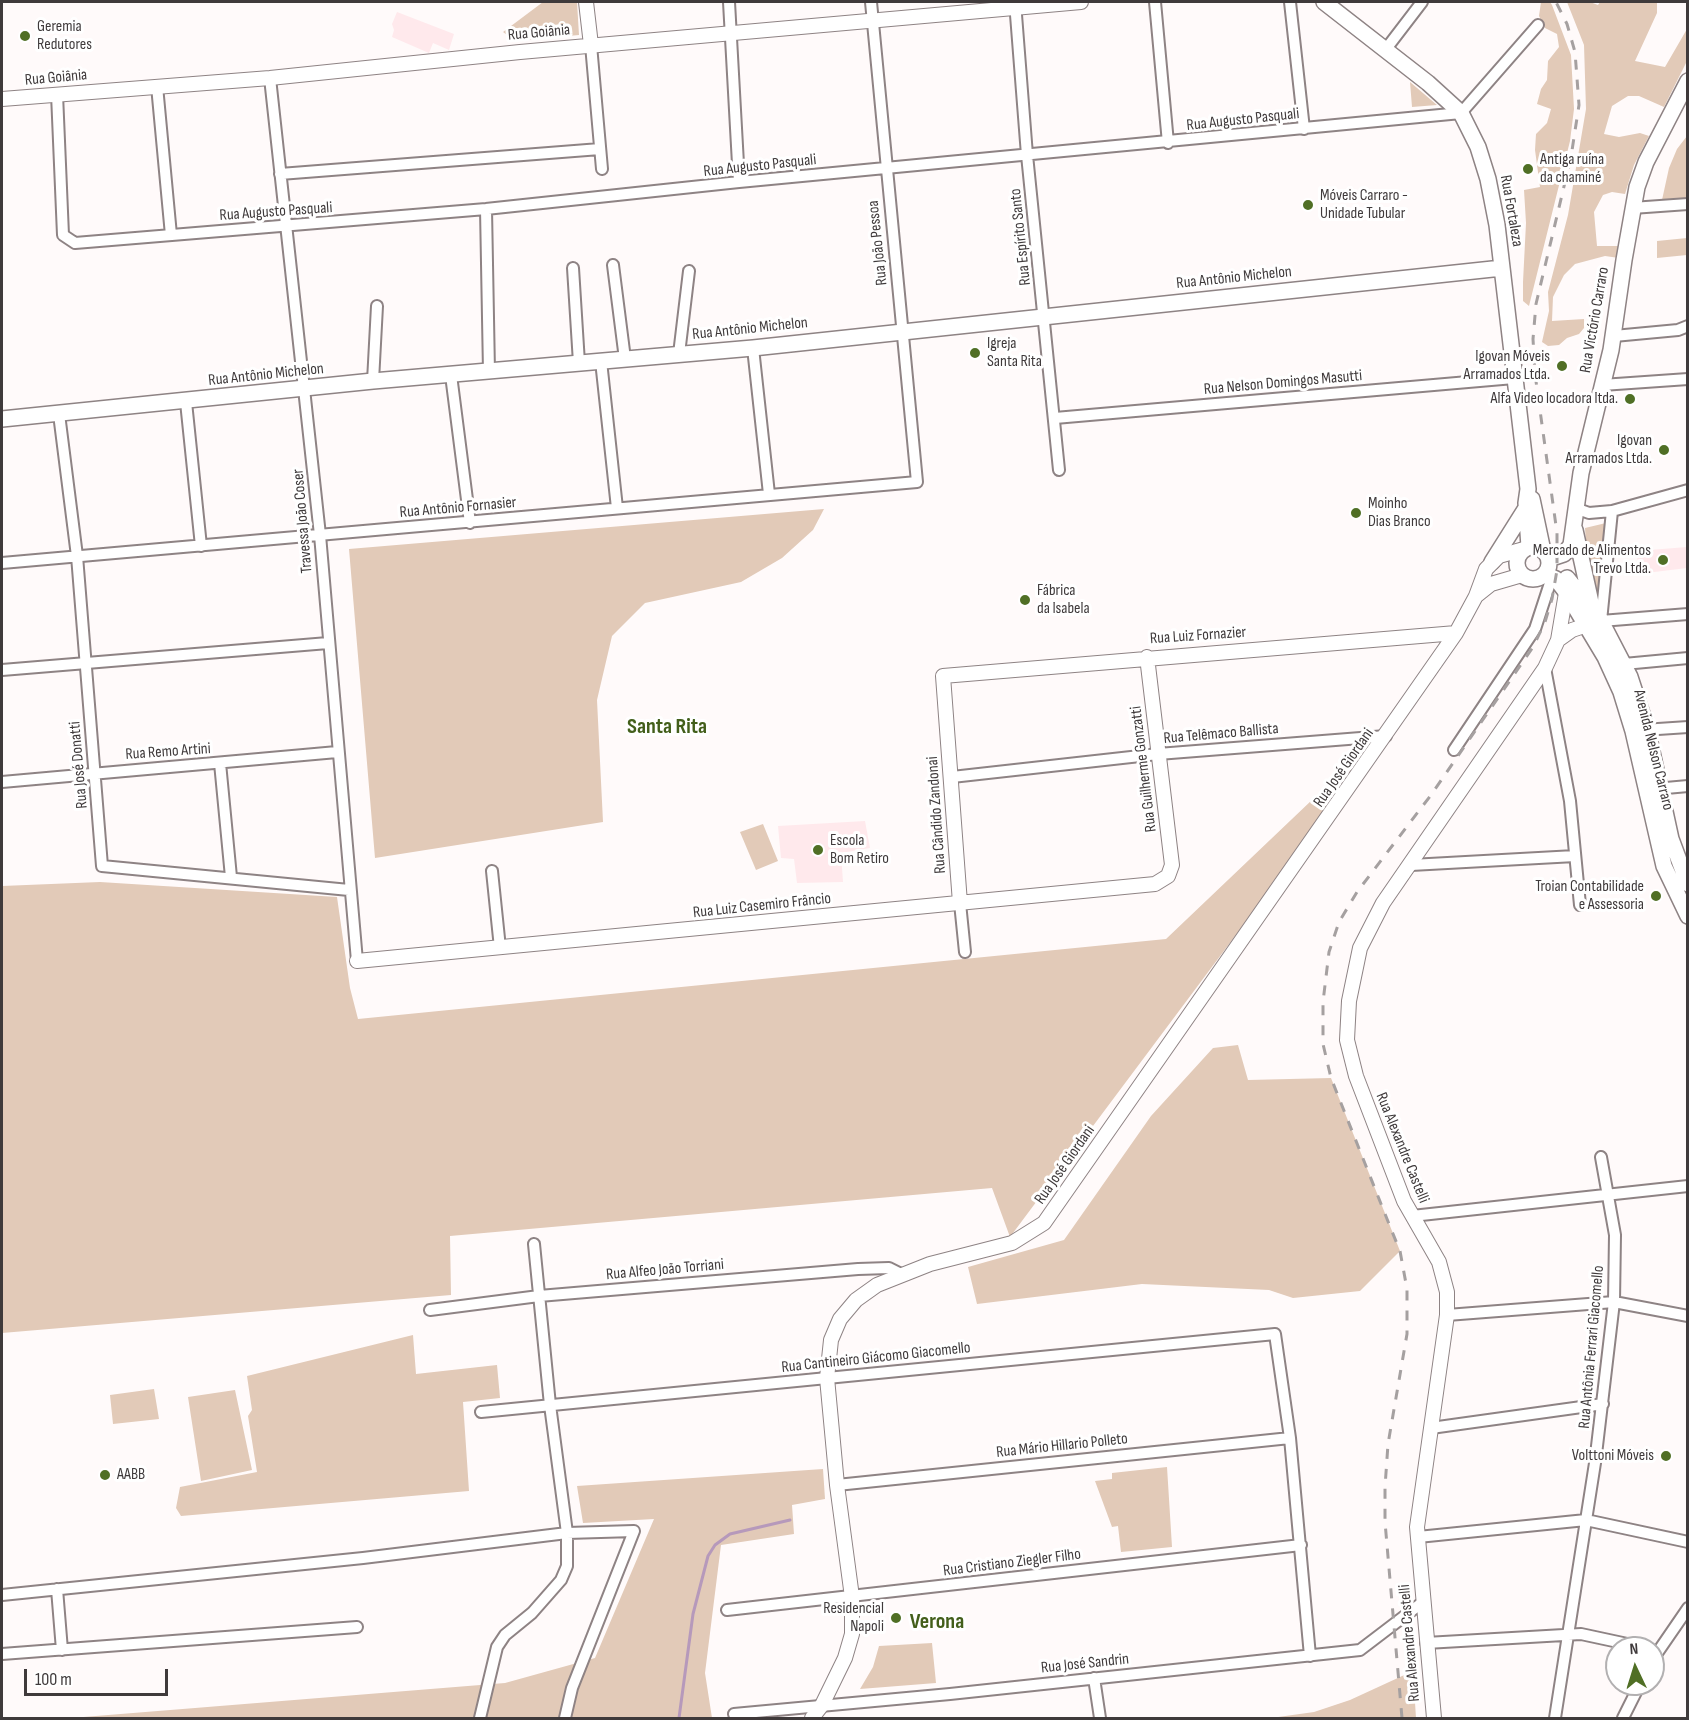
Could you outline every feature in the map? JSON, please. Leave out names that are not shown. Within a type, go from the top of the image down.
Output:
[{"type":"main road","name":"Rua Fortaleza","points":[[1324,2],[1386,49],[1461,113],[1478,147],[1488,179],[1502,268],[1527,501],[1534,502],[1542,560],[1516,562],[1522,575]]},
{"type":"main road","name":"Rua Victório Carraro","points":[[1542,560],[1564,554],[1571,545],[1581,473],[1614,336],[1632,208],[1646,162],[1682,102],[1688,81]]},
{"type":"main road","name":"Rua Antônio Michelon","points":[[2,420],[373,381],[753,348],[902,330],[1502,268]]},
{"type":"main road","points":[[1492,562],[1527,501]]},
{"type":"main road","points":[[1575,528],[1593,618]]},
{"type":"main road","points":[[1522,575],[1532,579],[1542,560]]},
{"type":"main road","name":"Avenida Nelson Carraro","points":[[1542,560],[1568,586],[1624,664],[1652,790],[1664,866],[1682,895],[1688,916]]},
{"type":"main road","name":"Avenida Nelson Carraro","points":[[1593,618],[1616,678],[1640,730]]},
{"type":"main road","name":"Avenida Nelson Carraro","points":[[1652,790],[1688,884]]},
{"type":"street","points":[[586,2],[602,169]]},
{"type":"street","points":[[729,2],[739,182]]},
{"type":"street","name":"Rua João Pessoa","points":[[871,2],[917,482]]},
{"type":"street","name":"Rua Goiânia","points":[[2,99],[270,78],[591,45],[873,21],[1015,4],[1081,2]]},
{"type":"street","points":[[1155,2],[1168,143]]},
{"type":"street","points":[[1290,2],[1304,129]]},
{"type":"street","points":[[1386,49],[1422,2]]},
{"type":"street","name":"Rua Espírito Santo","points":[[1015,4],[1027,155],[1059,470]]},
{"type":"street","points":[[1461,113],[1538,25]]},
{"type":"street","name":"Travessa João Coser","points":[[270,78],[320,535],[337,752],[357,961]]},
{"type":"street","points":[[157,86],[171,235]]},
{"type":"street","name":"Rua Augusto Pasquali","points":[[57,94],[56,117],[63,235],[75,243],[486,209],[739,182],[1168,143],[1461,113]]},
{"type":"street","points":[[280,174],[600,148]]},
{"type":"street","points":[[1632,208],[1688,204]]},
{"type":"street","points":[[486,209],[489,372]]},
{"type":"street","points":[[613,265],[625,359]]},
{"type":"street","points":[[573,268],[579,363]]},
{"type":"street","points":[[679,354],[689,271]]},
{"type":"street","points":[[373,381],[377,306]]},
{"type":"street","points":[[1614,336],[1678,330],[1688,326]]},
{"type":"street","points":[[753,348],[769,494]]},
{"type":"street","points":[[601,361],[617,508]]},
{"type":"street","points":[[451,375],[470,522]]},
{"type":"street","name":"Rua Nelson Domingos Masutti","points":[[1055,418],[1514,378]]},
{"type":"street","points":[[1602,385],[1688,379]]},
{"type":"street","points":[[186,402],[201,546]]},
{"type":"street","name":"Rua José Donatti","points":[[59,414],[76,556],[102,866],[349,890]]},
{"type":"street","name":"Rua Antônio Fornasier","points":[[2,563],[917,482]]},
{"type":"street","points":[[1575,508],[1589,513],[1612,511],[1688,490]]},
{"type":"street","points":[[1593,618],[1612,511]]},
{"type":"street","points":[[1454,750],[1517,660],[1535,629],[1542,560],[1499,556],[1492,562]]},
{"type":"street","name":"Rua José Giordani","points":[[812,1719],[822,1705],[851,1643],[852,1597],[837,1485],[827,1378],[831,1340],[840,1319],[856,1300],[877,1285],[901,1274],[1012,1243],[1044,1223],[1456,633],[1476,596],[1482,577],[1492,562]]},
{"type":"street","points":[[1476,596],[1491,584],[1522,575]]},
{"type":"street","name":"Rua Alexandre Castelli","points":[[1434,1719],[1418,1537],[1447,1315],[1447,1292],[1439,1262],[1412,1216],[1382,1147],[1349,1056],[1347,1022],[1360,948],[1383,903],[1545,668],[1558,640],[1568,586]]},
{"type":"street","points":[[1558,640],[1593,618],[1688,614]]},
{"type":"street","name":"Rua Luiz Fornazier","points":[[943,676],[1147,657],[1456,633]]},
{"type":"street","points":[[2,670],[328,643]]},
{"type":"street","name":"Rua Guilherme Gonzatti","points":[[1147,657],[1172,865],[1168,876]]},
{"type":"street","points":[[1624,664],[1688,658]]},
{"type":"street","points":[[1545,668],[1570,801],[1580,905]]},
{"type":"street","name":"Rua Cândido Zandonai","points":[[943,676],[965,952]]},
{"type":"street","points":[[1640,730],[1688,728]]},
{"type":"street","name":"Rua Telêmaco Ballista","points":[[952,777],[1158,754],[1386,736]]},
{"type":"street","name":"Rua Remo Artini","points":[[2,782],[337,752]]},
{"type":"street","points":[[220,763],[231,877]]},
{"type":"street","points":[[1652,790],[1688,786]]},
{"type":"street","points":[[1411,865],[1575,856]]},
{"type":"street","points":[[492,871],[500,948]]},
{"type":"street","name":"Rua Luiz Casemiro Frâncio","points":[[357,961],[1155,884],[1168,876]]},
{"type":"street","name":"Rua Antônia Ferrari Giacomello","points":[[1555,1719],[1603,1404],[1614,1302],[1615,1234],[1601,1156]]},
{"type":"street","points":[[1412,1216],[1688,1186]]},
{"type":"street","points":[[480,1719],[497,1647],[505,1635],[532,1613],[561,1580],[567,1566],[567,1533],[550,1405],[534,1244]]},
{"type":"street","name":"Rua Alfeo João Torriani","points":[[430,1310],[539,1296],[858,1269],[889,1268],[901,1274]]},
{"type":"street","points":[[1447,1315],[1614,1302],[1688,1316]]},
{"type":"street","name":"Rua Cantineiro Giácomo Giacomello","points":[[481,1412],[1275,1334],[1290,1438]]},
{"type":"street","points":[[1431,1428],[1603,1404]]},
{"type":"street","points":[[1290,1438],[1310,1656]]},
{"type":"street","name":"Rua Mário Hillario Polleto","points":[[837,1485],[1290,1438]]},
{"type":"street","points":[[1418,1537],[1586,1520],[1688,1542]]},
{"type":"street","points":[[2,1595],[363,1558],[567,1533],[634,1531],[572,1688],[565,1719]]},
{"type":"street","name":"Rua Cristiano Ziegler Filho","points":[[727,1610],[1301,1545]]},
{"type":"street","points":[[57,1589],[62,1650]]},
{"type":"street","name":"Rua José Sandrin","points":[[734,1714],[1310,1656],[1366,1648],[1423,1602]]},
{"type":"street","points":[[1665,1636],[1688,1608]]},
{"type":"street","points":[[2,1654],[357,1627]]},
{"type":"street","points":[[1426,1643],[1568,1633],[1605,1640]]},
{"type":"street","points":[[1094,1678],[1100,1719]]},
{"type":"street","points":[[1623,1719],[1634,1696]]},
{"type":"shaded area","points":[[543,2],[577,2],[579,35],[515,41],[503,32]]},
{"type":"shaded area","points":[[1541,2],[1550,2],[1552,5],[1571,55],[1574,109],[1570,141],[1529,306],[1523,301],[1526,223],[1524,190],[1540,187],[1535,150],[1536,134],[1547,123],[1551,109],[1537,104],[1541,89],[1547,80],[1548,61],[1559,47],[1557,34],[1545,28],[1539,16]]},
{"type":"shaded area","points":[[1567,2],[1590,2],[1598,5],[1600,2],[1657,2],[1657,13],[1635,61],[1665,67],[1687,29],[1687,61],[1664,107],[1639,96],[1628,96],[1612,106],[1604,134],[1619,137],[1640,133],[1649,136],[1634,165],[1625,194],[1612,192],[1603,195],[1594,212],[1597,246],[1622,246],[1619,258],[1605,256],[1575,264],[1564,275],[1553,297],[1552,321],[1584,319],[1584,328],[1579,334],[1567,338],[1559,345],[1548,346],[1542,342],[1549,311],[1548,292],[1568,215],[1586,109],[1584,45]]},
{"type":"shaded area","points":[[397,12],[454,34],[449,50],[433,43],[429,53],[392,37],[394,30],[392,24]]},
{"type":"shaded area","points":[[1410,82],[1437,105],[1412,107]]},
{"type":"shaded area","points":[[1687,136],[1687,198],[1662,200],[1669,168],[1677,149]]},
{"type":"shaded area","points":[[1687,238],[1687,255],[1657,258],[1657,241]]},
{"type":"shaded area","points":[[824,509],[813,530],[782,558],[741,582],[645,603],[612,636],[597,700],[603,822],[375,858],[349,549]]},
{"type":"shaded area","points":[[1606,523],[1600,597],[1588,574],[1585,528]]},
{"type":"shaded area","name":"Mercado de Alimentos Trevo Ltda.","points":[[1687,547],[1687,568],[1638,574],[1637,551]]},
{"type":"shaded area","points":[[1313,799],[1330,809],[1010,1237],[992,1188],[450,1236],[451,1295],[2,1333],[2,886],[100,882],[337,897],[350,988],[358,1019],[1166,939]]},
{"type":"shaded area","name":"Escola Bom Retiro","points":[[865,821],[870,848],[841,853],[843,882],[797,883],[794,859],[781,858],[778,826]]},
{"type":"shaded area","points":[[763,824],[778,861],[756,870],[740,832]]},
{"type":"shaded area","points":[[1238,1045],[1248,1080],[1331,1078],[1400,1251],[1360,1291],[1293,1298],[1269,1290],[1142,1284],[977,1304],[968,1267],[1064,1240],[1151,1116],[1213,1048]]},
{"type":"shaded area","points":[[413,1335],[416,1374],[497,1365],[500,1398],[463,1402],[469,1491],[181,1516],[176,1508],[180,1487],[257,1472],[248,1416],[252,1410],[247,1376]]},
{"type":"shaded area","points":[[154,1389],[159,1419],[113,1424],[110,1395]]},
{"type":"shaded area","points":[[235,1390],[252,1470],[201,1481],[188,1397]]},
{"type":"shaded area","points":[[1167,1467],[1172,1547],[1121,1552],[1118,1526],[1112,1527],[1095,1481],[1112,1479],[1112,1473]]},
{"type":"shaded area","points":[[823,1469],[825,1499],[792,1505],[794,1534],[721,1545],[705,1673],[712,1718],[71,1718],[505,1683],[595,1658],[654,1519],[583,1523],[577,1486]]},
{"type":"shaded area","points":[[932,1643],[936,1683],[860,1689],[873,1667],[879,1646]]},
{"type":"shaded area","points":[[1413,1671],[1416,1718],[1271,1718],[1314,1712],[1350,1700]]},
{"type":"waterway","points":[[679,1718],[693,1614],[708,1556],[715,1545],[730,1534],[790,1520]]},
{"type":"railway","points":[[1402,1718],[1385,1522],[1385,1487],[1388,1444],[1407,1334],[1407,1289],[1400,1251],[1331,1078],[1323,1044],[1323,1002],[1329,952],[1339,922],[1357,892],[1431,795],[1533,647],[1545,622],[1552,599],[1557,570],[1557,533],[1535,374],[1533,339],[1536,304],[1571,157],[1579,105],[1575,52],[1567,24],[1556,2]]},
{"type":"place","name":"Geremia Redutores","points":[[25,36]]},
{"type":"place","name":"Antiga ruína da chaminé","points":[[1528,169]]},
{"type":"place","name":"Móveis Carraro - Unidade Tubular","points":[[1308,205]]},
{"type":"place","name":"Igreja Santa Rita","points":[[975,353]]},
{"type":"place","name":"Igovan Móveis Arramados Ltda.","points":[[1562,366]]},
{"type":"place","name":"Alfa Video locadora ltda.","points":[[1630,399]]},
{"type":"place","name":"Igovan Arramados Ltda.","points":[[1664,450]]},
{"type":"place","name":"Moinho Dias Branco","points":[[1356,513]]},
{"type":"place","name":"Mercado de Alimentos Trevo Ltda.","points":[[1663,560]]},
{"type":"place","name":"Fábrica da Isabela","points":[[1025,600]]},
{"type":"place","name":"Escola Bom Retiro","points":[[818,850]]},
{"type":"place","name":"Troian Contabilidade e Assessoria","points":[[1656,896]]},
{"type":"place","name":"Volttoni Móveis","points":[[1666,1456]]},
{"type":"place","name":"AABB","points":[[105,1475]]},
{"type":"place","name":"Residencial Napoli","points":[[896,1618]]},
{"type":"district","name":"Santa Rita","points":[[667,727]]},
{"type":"district","name":"Verona","points":[[937,1622]]}]
